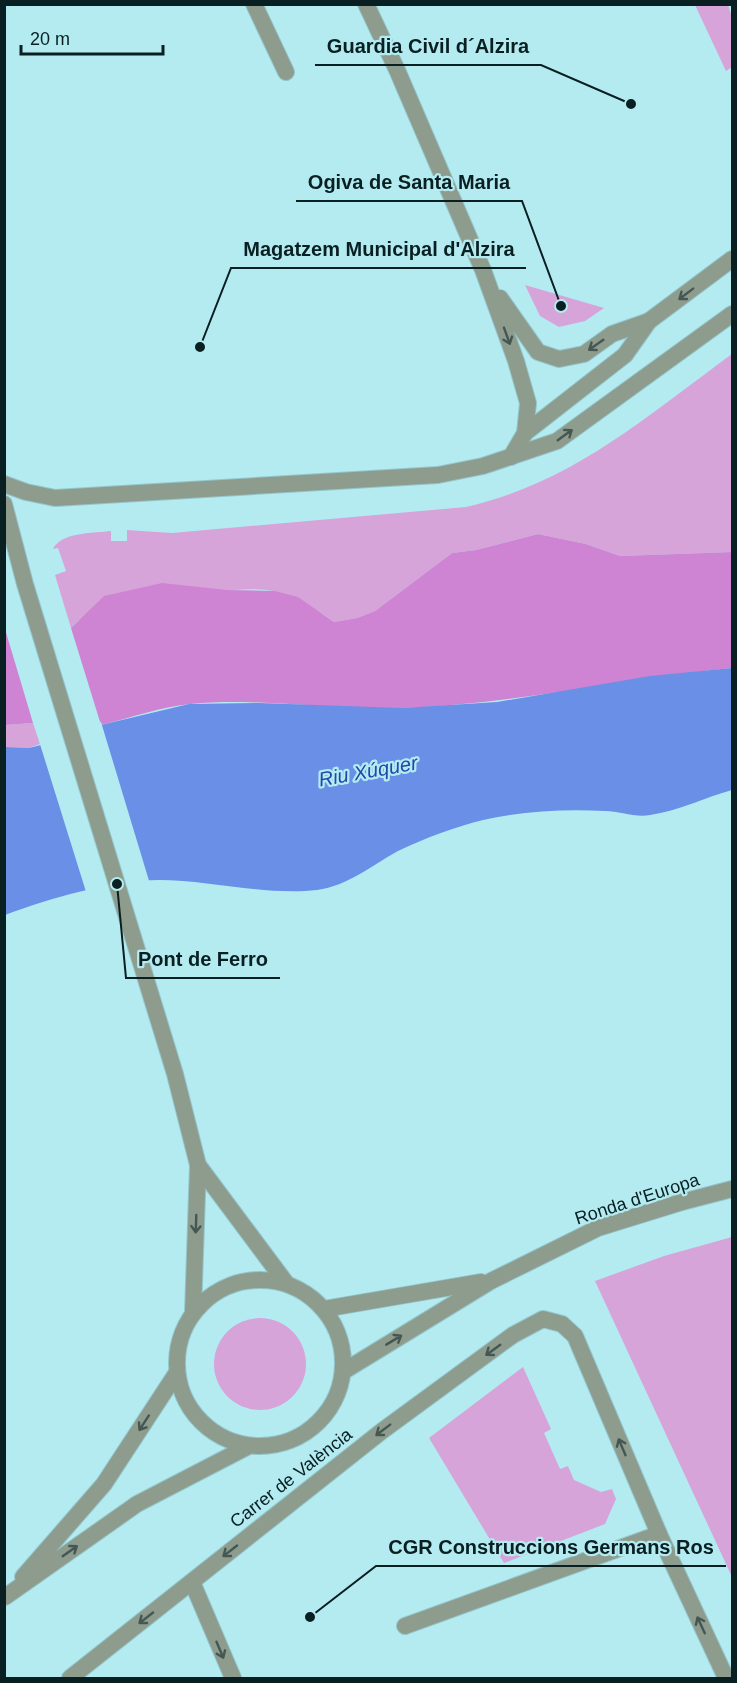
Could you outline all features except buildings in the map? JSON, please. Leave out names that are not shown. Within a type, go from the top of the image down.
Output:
[{"type":"street","points":[[254,4],[286,72]]},
{"type":"street","points":[[366,4],[397,70],[487,281],[516,361],[528,403],[525,433]]},
{"type":"street","points":[[487,281],[538,352],[559,359],[584,354],[612,334],[649,321],[732,259]]},
{"type":"street","points":[[4,483],[26,492],[56,498],[438,476],[511,457],[556,441],[732,314]]},
{"type":"street","points":[[511,457],[525,433],[625,355],[649,321]]},
{"type":"street","points":[[4,504],[174,1074],[198,1165],[193,1312]]},
{"type":"street","points":[[4,550],[26,584]]},
{"type":"street","points":[[198,1165],[286,1283]]},
{"type":"street","name":"Ronda d'Europa","points":[[491,1281],[598,1228],[732,1189]]},
{"type":"street","points":[[258,1279],[286,1283],[302,1290],[324,1309],[342,1342],[344,1371],[336,1402],[318,1425],[304,1436],[277,1446],[248,1447],[222,1438],[198,1421],[185,1402],[177,1374],[179,1338],[193,1312],[214,1293],[229,1285],[258,1279]]},
{"type":"street","points":[[324,1309],[491,1281]]},
{"type":"street","points":[[344,1371],[491,1281]]},
{"type":"street","name":"Carrer de València","points":[[70,1678],[382,1431],[513,1335],[543,1319],[562,1324],[575,1336],[659,1534]]},
{"type":"street","points":[[5,1598],[104,1484],[177,1374]]},
{"type":"street","points":[[5,1598],[137,1504],[248,1447]]},
{"type":"street","points":[[405,1626],[659,1534],[726,1678]]},
{"type":"street","points":[[192,1582],[233,1678]]},
{"type":"shaded area","points":[[695,5],[728,5],[732,17],[732,67],[726,71]]},
{"type":"shaded area","points":[[525,285],[604,308],[585,321],[559,327],[540,316]]},
{"type":"shaded area","points":[[732,354],[732,552],[620,556],[586,544],[538,534],[476,550],[452,553],[375,611],[357,618],[334,622],[292,597],[259,589],[180,598],[79,620],[71,628],[55,575],[66,571],[58,548],[53,549],[57,543],[70,536],[111,531],[111,541],[127,541],[127,530],[172,533],[466,507],[540,482],[574,464],[607,445]]},
{"type":"shaded area","points":[[538,534],[586,544],[620,556],[732,552],[732,668],[444,706],[350,708],[243,702],[190,704],[101,725],[71,628],[104,596],[162,583],[227,590],[275,591],[298,597],[334,622],[357,618],[375,611],[452,553],[476,550]]},
{"type":"shaded area","points":[[5,629],[33,723],[5,725]]},
{"type":"shaded area","points":[[33,723],[40,744],[29,748],[5,747],[5,725]]},
{"type":"shaded area","points":[[732,1237],[732,1577],[595,1281],[664,1256]]},
{"type":"shaded area","points":[[260,1318],[278,1322],[293,1331],[302,1346],[306,1364],[302,1382],[293,1397],[278,1406],[260,1410],[242,1406],[227,1397],[218,1382],[214,1364],[218,1346],[227,1331],[242,1322]]},
{"type":"shaded area","points":[[523,1367],[551,1429],[544,1433],[560,1469],[568,1466],[574,1480],[601,1492],[612,1489],[616,1499],[605,1524],[504,1563],[429,1438]]},
{"type":"water","name":"Riu Xúquer","points":[[732,668],[732,790],[645,816],[590,810],[528,813],[483,820],[451,829],[419,842],[398,851],[349,880],[317,890],[278,891],[178,881],[140,881],[80,891],[5,915],[5,747],[29,748],[80,735],[101,725],[189,704],[259,703],[402,708],[497,702],[650,676]]},
{"type":"pier","points":[[101,722],[150,884],[113,887],[87,895],[39,741],[79,732]]},
{"type":"place","name":"Guardia Civil d´Alzira","points":[[631,104]]},
{"type":"place","name":"Ogiva de Santa Maria","points":[[561,306]]},
{"type":"place","name":"Magatzem Municipal d'Alzira","points":[[200,347]]},
{"type":"place","name":"Pont de Ferro","points":[[117,884]]},
{"type":"place","name":"CGR Construccions Germans Ros","points":[[310,1617]]}]
